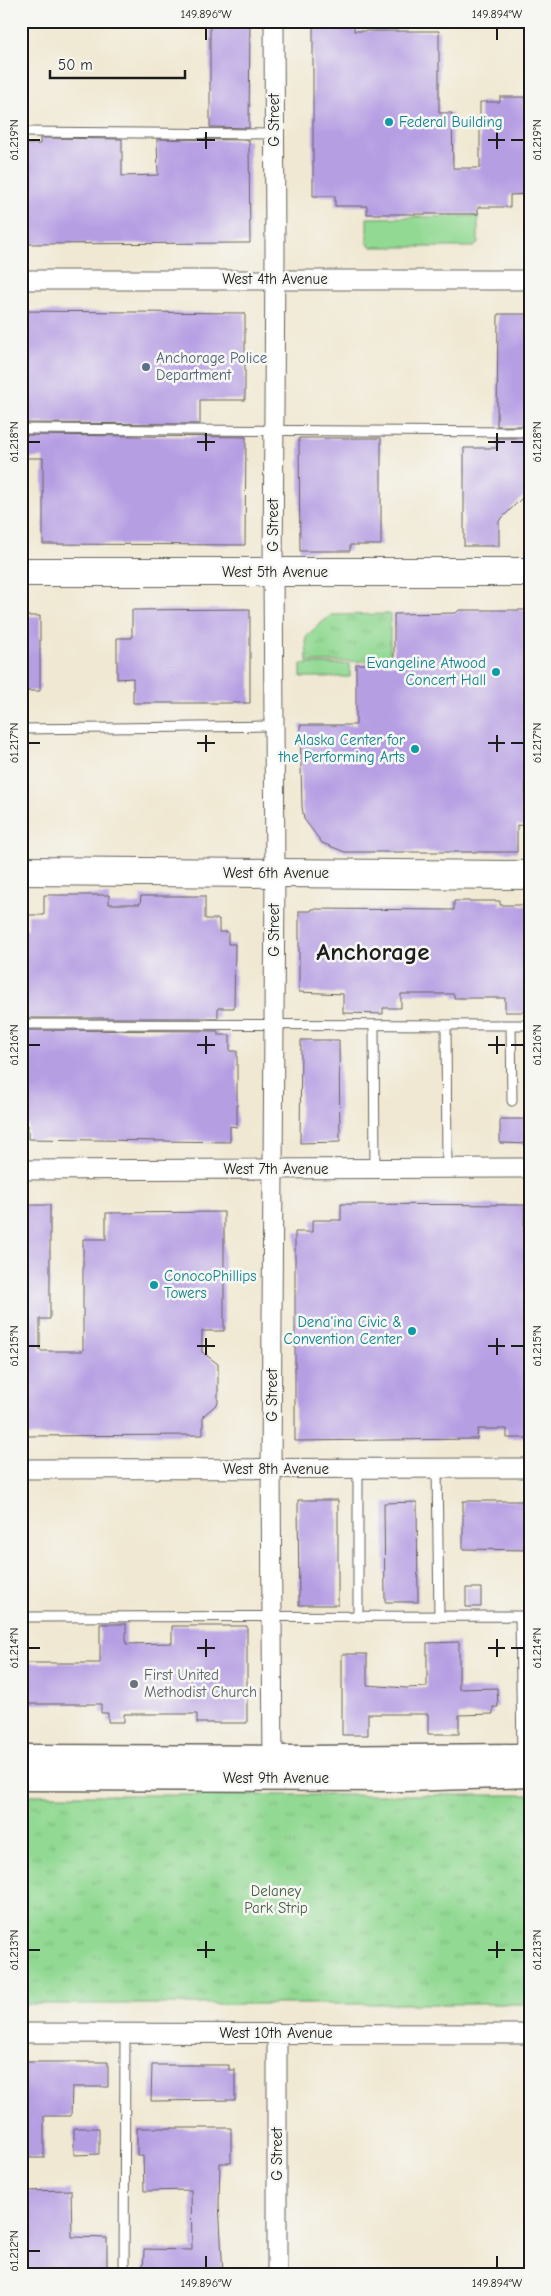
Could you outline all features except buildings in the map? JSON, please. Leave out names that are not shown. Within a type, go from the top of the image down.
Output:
[{"type":"main road","name":"West 5th Avenue","points":[[21,572],[530,572]]},
{"type":"main road","name":"West 6th Avenue","points":[[21,871],[530,875]]},
{"type":"street","name":"G Street","points":[[273,1769],[271,1469],[275,872],[273,572],[274,21]]},
{"type":"street","name":"West 4th Avenue","points":[[21,280],[530,280]]},
{"type":"street","name":"West 7th Avenue","points":[[21,1170],[530,1168]]},
{"type":"street","name":"West 8th Avenue","points":[[21,1469],[530,1468]]},
{"type":"street","name":"West 9th Avenue","points":[[21,1758],[273,1769],[403,1778],[527,1762]]},
{"type":"street","name":"West 9th Avenue","points":[[21,1777],[273,1769]]},
{"type":"street","name":"West 10th Avenue","points":[[21,2032],[530,2034]]},
{"type":"street","name":"G Street","points":[[277,2033],[277,2275]]},
{"type":"lane","points":[[21,132],[274,134]]},
{"type":"lane","points":[[21,429],[530,432]]},
{"type":"lane","points":[[21,728],[274,726]]},
{"type":"lane","points":[[21,1024],[274,1026],[530,1025]]},
{"type":"lane","points":[[446,1025],[448,1168]]},
{"type":"lane","points":[[511,1025],[512,1101]]},
{"type":"lane","points":[[374,1026],[375,1169]]},
{"type":"lane","points":[[437,1468],[439,1617]]},
{"type":"lane","points":[[358,1469],[358,1617]]},
{"type":"lane","points":[[21,1617],[525,1616],[527,1762]]},
{"type":"lane","points":[[124,2275],[125,2033]]},
{"type":"green space","points":[[478,216],[478,243],[474,247],[371,247],[367,242],[367,218]]},
{"type":"green space","points":[[390,614],[390,661],[307,662],[306,636],[331,615]]},
{"type":"green space","points":[[301,664],[350,664],[350,677],[301,677]]},
{"type":"green space","name":"Delaney Park Strip","points":[[21,1795],[530,1795],[530,2004],[21,2004]]},
{"type":"place","name":"Federal Building","points":[[389,122]]},
{"type":"place","name":"Anchorage Police Department","points":[[146,367]]},
{"type":"place","name":"Evangeline Atwood Concert Hall","points":[[496,672]]},
{"type":"place","name":"Alaska Center for the Performing Arts","points":[[415,749]]},
{"type":"place","name":"ConocoPhillips Towers","points":[[154,1285]]},
{"type":"place","name":"Dena'ina Civic & Convention Center","points":[[412,1331]]},
{"type":"place","name":"First United Methodist Church","points":[[134,1684]]},
{"type":"district","name":"Anchorage","points":[[373,951]]}]
